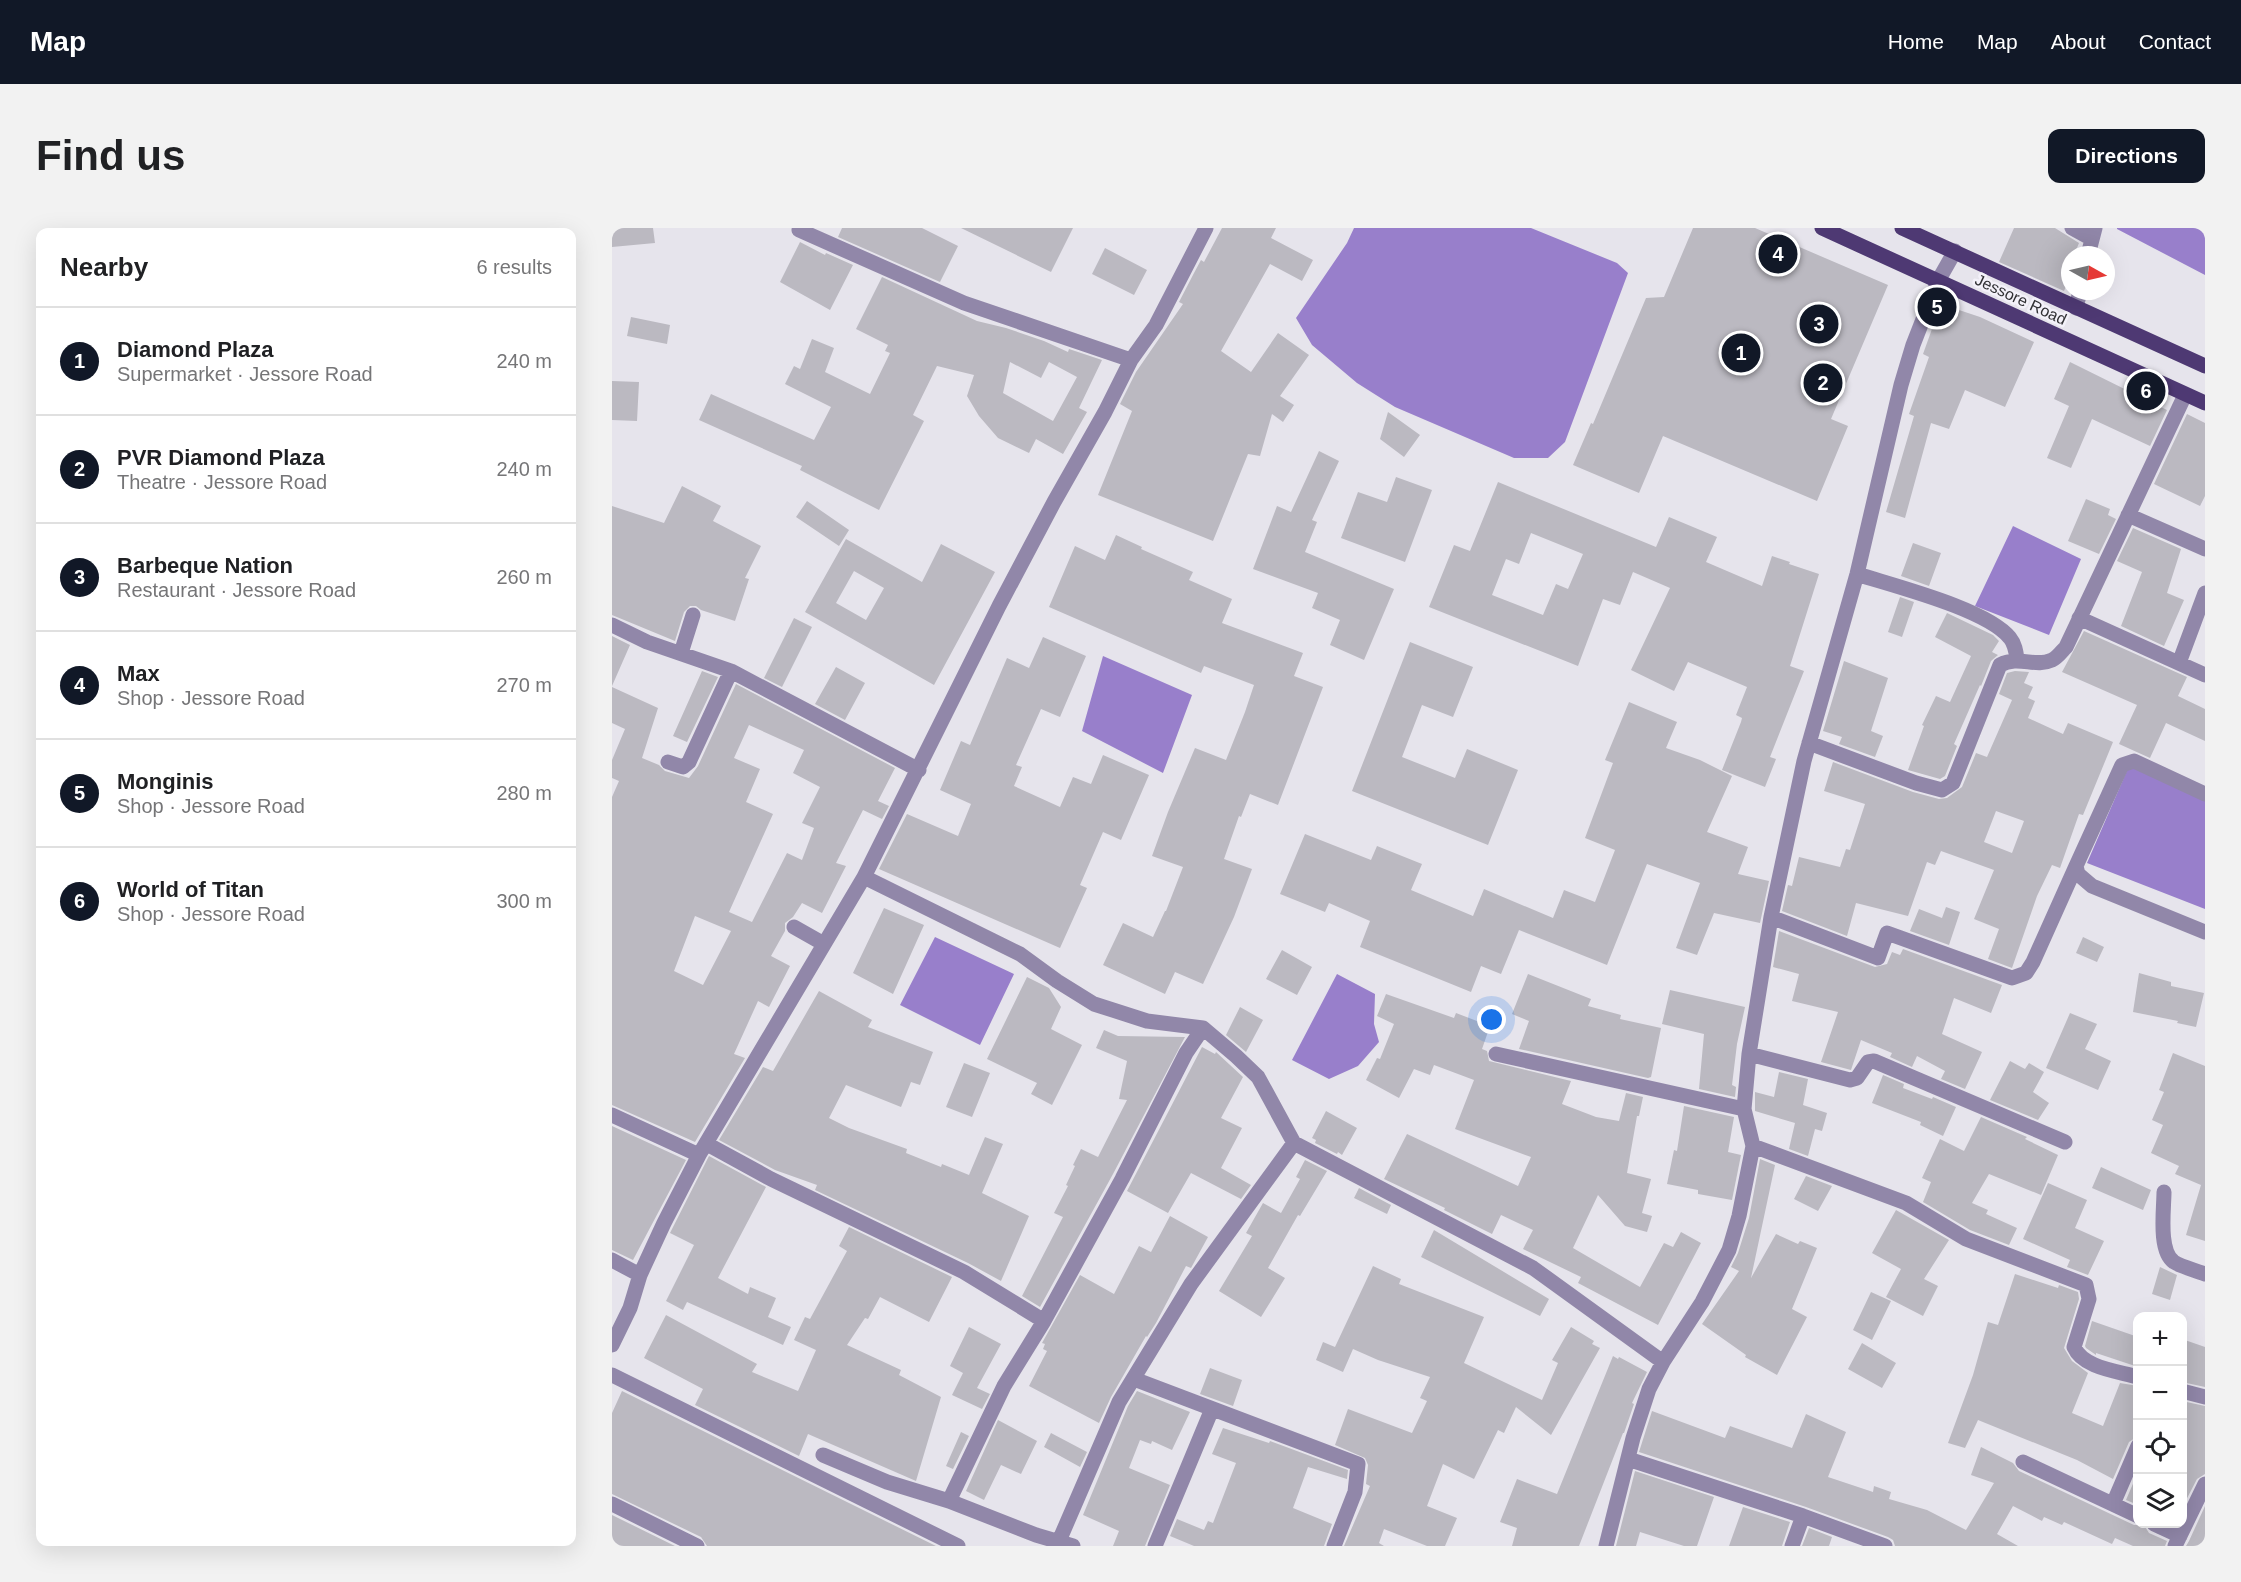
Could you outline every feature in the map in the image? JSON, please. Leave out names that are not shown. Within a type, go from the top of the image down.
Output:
[{"type":"main road","name":"Jessore Road","points":[[1822,228],[2205,403]]},
{"type":"main road","name":"Jessore Road","points":[[1902,228],[2205,366]]},
{"type":"street","points":[[612,1345],[630,1308],[640,1275],[664,1222],[703,1149],[864,877],[999,606],[1131,360],[1156,325],[1206,228]]},
{"type":"street","points":[[2072,228],[2093,233]]},
{"type":"street","points":[[799,230],[964,303],[1131,360]]},
{"type":"street","points":[[1606,1546],[1648,1389],[1702,1302],[1729,1250],[1739,1216],[1753,1146],[1744,1108],[1749,1054],[1771,918],[1804,761],[1857,574],[1901,385],[1922,318],[1938,281],[1955,251]]},
{"type":"street","points":[[2076,308],[2078,300]]},
{"type":"street","points":[[1809,743],[1916,783],[1942,790],[1953,783],[2000,665],[2017,659],[2035,663],[2053,660],[2066,647],[2185,395]]},
{"type":"street","points":[[2128,515],[2205,549]]},
{"type":"street","points":[[1857,574],[1984,618],[2009,637],[2015,648],[2017,659]]},
{"type":"street","points":[[2179,663],[2205,593]]},
{"type":"street","points":[[681,652],[693,615]]},
{"type":"street","points":[[2079,618],[2205,675]]},
{"type":"street","points":[[612,625],[647,642],[731,671],[919,770]]},
{"type":"street","points":[[668,762],[684,766],[690,762],[731,671]]},
{"type":"street","points":[[1771,918],[1878,958],[1887,933],[2012,978],[2026,973],[2033,962],[2108,793],[2125,762],[2134,761],[2205,794]]},
{"type":"street","points":[[2076,866],[2078,874],[2092,886],[2205,932]]},
{"type":"street","points":[[864,877],[1020,954],[1094,1004],[1147,1021],[1203,1028],[1258,1077],[1294,1143],[1533,1268],[1663,1362]]},
{"type":"street","points":[[794,927],[824,944]]},
{"type":"street","points":[[949,1502],[1004,1386],[1044,1321],[1122,1179],[1186,1053],[1203,1028]]},
{"type":"street","points":[[1496,1054],[1744,1108]]},
{"type":"street","points":[[1749,1054],[1850,1080],[1857,1078],[1868,1062],[1874,1060],[2065,1142]]},
{"type":"street","points":[[612,1115],[703,1149],[771,1179],[964,1272],[1044,1321]]},
{"type":"street","points":[[823,1455],[887,1482],[949,1502],[1036,1535],[1066,1543],[1119,1402],[1191,1284],[1294,1143]]},
{"type":"street","points":[[1753,1146],[1906,1203],[1966,1239],[2085,1285],[2089,1299],[2074,1347],[2077,1355],[2085,1361],[2133,1375]]},
{"type":"street","points":[[2164,1192],[2163,1233],[2166,1251],[2172,1261],[2205,1274]]},
{"type":"street","points":[[612,1260],[640,1275]]},
{"type":"street","points":[[612,1375],[958,1546]]},
{"type":"street","points":[[1134,1379],[1358,1464],[1355,1492],[1334,1546]]},
{"type":"street","points":[[2187,1392],[2205,1397]]},
{"type":"street","points":[[1155,1546],[1212,1408]]},
{"type":"street","points":[[2113,1504],[2133,1458]]},
{"type":"street","points":[[1628,1459],[1803,1516],[1885,1546]]},
{"type":"street","points":[[2023,1462],[2133,1514]]},
{"type":"street","points":[[2160,1528],[2178,1541],[2199,1511],[2205,1484]]},
{"type":"street","points":[[612,1504],[697,1546]]},
{"type":"street","points":[[1792,1546],[1803,1516]]},
{"type":"shaded area","points":[[1354,228],[1531,228],[1617,263],[1628,273],[1565,442],[1548,458],[1514,458],[1395,407],[1357,383],[1312,345],[1296,318],[1347,243]]},
{"type":"shaded area","points":[[2117,228],[2205,228],[2205,275],[2117,229]]},
{"type":"shaded area","points":[[2013,526],[2081,559],[2049,635],[1975,606]]},
{"type":"shaded area","points":[[1103,656],[1192,695],[1163,773],[1082,731]]},
{"type":"shaded area","points":[[2129,766],[2205,801],[2205,909],[2087,863]]},
{"type":"shaded area","points":[[935,937],[1014,974],[980,1045],[900,1005]]},
{"type":"shaded area","points":[[1337,974],[1375,994],[1374,1024],[1379,1042],[1358,1066],[1329,1079],[1292,1060]]},
{"type":"building","points":[[612,228],[653,228],[655,243],[612,247]]},
{"type":"building","points":[[842,228],[922,228],[958,246],[940,282],[838,237]]},
{"type":"building","points":[[961,228],[1073,228],[1051,272]]},
{"type":"building","points":[[1222,228],[1276,228],[1271,238],[1313,260],[1302,281],[1270,264],[1221,351],[1251,372],[1278,333],[1309,355],[1280,396],[1294,405],[1283,422],[1272,414],[1260,456],[1248,454],[1213,541],[1098,495],[1132,411],[1120,404],[1136,372],[1183,304],[1179,302],[1201,260],[1204,262]]},
{"type":"building","points":[[1693,228],[1755,228],[1888,285],[1831,419],[1848,426],[1817,501],[1663,436],[1639,493],[1573,465],[1591,423],[1593,424],[1646,298],[1664,297]]},
{"type":"building","points":[[2014,228],[2055,228],[2079,243],[2078,246],[2061,246],[2061,290],[1999,262]]},
{"type":"building","points":[[800,242],[825,255],[826,253],[853,265],[830,310],[780,282]]},
{"type":"building","points":[[1105,248],[1147,270],[1134,295],[1092,274]]},
{"type":"building","points":[[882,277],[977,321],[1006,328],[1068,352],[1069,349],[1102,360],[1079,408],[1087,412],[1063,454],[1036,439],[1029,453],[998,438],[979,416],[967,396],[974,375],[937,366],[913,415],[924,421],[879,510],[800,470],[802,466],[699,420],[711,394],[814,440],[831,407],[785,384],[794,366],[800,369],[812,339],[834,348],[825,372],[870,394],[890,353],[885,351],[888,345],[856,329]],"holes":[[[1010,362],[1041,378],[1049,362],[1077,377],[1053,421],[1003,393]]]},
{"type":"building","points":[[1941,304],[1980,317],[2034,342],[2005,407],[1965,390],[1949,429],[1931,423],[1905,518],[1886,512],[1914,416],[1909,414],[1929,357],[1923,354]]},
{"type":"building","points":[[631,317],[670,325],[667,344],[627,336]]},
{"type":"building","points":[[2070,362],[2167,410],[2150,446],[2092,419],[2071,468],[2047,458],[2069,406],[2054,399]]},
{"type":"building","points":[[612,381],[639,382],[637,421],[612,420]]},
{"type":"building","points":[[1388,412],[1420,435],[1404,457],[1380,439]]},
{"type":"building","points":[[2187,414],[2205,423],[2205,496],[2200,506],[2154,484]]},
{"type":"building","points":[[1319,451],[1339,461],[1312,520],[1317,522],[1305,552],[1394,589],[1364,660],[1330,645],[1340,620],[1312,608],[1318,593],[1253,569],[1277,506],[1291,512]]},
{"type":"building","points":[[1396,477],[1432,490],[1405,562],[1341,538],[1358,492],[1387,502]]},
{"type":"building","points":[[1498,482],[1656,547],[1669,517],[1717,537],[1706,562],[1762,586],[1772,556],[1819,574],[1790,666],[1804,671],[1770,757],[1776,759],[1765,787],[1722,770],[1741,722],[1742,718],[1736,715],[1747,687],[1688,662],[1674,691],[1631,670],[1670,588],[1633,572],[1620,605],[1603,599],[1578,666],[1429,607],[1454,545],[1470,551]],"holes":[[[1531,533],[1583,554],[1568,589],[1556,584],[1543,615],[1492,595],[1506,559],[1519,564]]]},
{"type":"building","points":[[682,486],[721,506],[713,521],[761,546],[745,578],[749,579],[735,621],[701,610],[696,606],[690,606],[684,612],[675,641],[612,615],[612,506],[664,523]]},
{"type":"building","points":[[2086,499],[2110,509],[2108,515],[2116,519],[2099,554],[2068,541]]},
{"type":"building","points":[[807,501],[849,530],[839,546],[796,517]]},
{"type":"building","points":[[2133,528],[2181,549],[2167,593],[2184,600],[2164,646],[2121,626],[2142,572],[2117,561]]},
{"type":"building","points":[[1116,535],[1193,572],[1189,580],[1232,599],[1222,623],[1303,653],[1294,676],[1323,687],[1278,805],[1250,794],[1241,817],[1239,816],[1224,859],[1252,869],[1234,917],[1203,984],[1175,972],[1165,994],[1103,965],[1123,923],[1153,937],[1183,867],[1152,856],[1168,812],[1195,748],[1226,760],[1254,685],[1204,666],[1201,673],[1049,607],[1075,546],[1105,560]]},
{"type":"building","points":[[846,539],[922,582],[941,544],[995,572],[934,685],[805,612]],"holes":[[[854,571],[884,588],[866,620],[836,603]]]},
{"type":"building","points":[[1913,543],[1941,553],[1929,586],[1901,576]]},
{"type":"building","points":[[1900,597],[1914,602],[1902,637],[1888,632]]},
{"type":"building","points":[[1947,613],[1993,635],[1999,641],[1992,652],[1998,655],[1991,661],[1954,744],[1957,746],[1945,776],[1940,779],[1908,770],[1924,726],[1922,725],[1936,696],[1950,702],[1971,656],[1935,637]]},
{"type":"building","points":[[794,618],[812,627],[782,687],[764,678]]},
{"type":"building","points":[[2084,631],[2187,677],[2178,696],[2205,709],[2205,741],[2166,723],[2150,758],[2119,744],[2137,705],[2062,672]]},
{"type":"building","points":[[612,636],[630,645],[612,686]]},
{"type":"building","points":[[1043,637],[1086,656],[1060,717],[1041,709],[1016,765],[1022,767],[1014,786],[1060,807],[1073,777],[1091,784],[1103,755],[1149,775],[1121,840],[1103,832],[1080,885],[1087,888],[1060,948],[879,869],[907,814],[958,836],[971,804],[940,790],[961,741],[970,745],[1007,658],[1029,668]]},
{"type":"building","points":[[1410,642],[1473,667],[1453,717],[1422,705],[1402,757],[1455,778],[1467,749],[1518,770],[1488,845],[1352,791]]},
{"type":"building","points":[[1844,661],[1888,678],[1871,731],[1883,736],[1875,757],[1839,744],[1842,737],[1823,731]]},
{"type":"building","points":[[836,667],[865,683],[845,720],[815,704]]},
{"type":"building","points":[[702,671],[718,677],[687,742],[673,736]]},
{"type":"building","points":[[2029,672],[2024,683],[2033,687],[2028,698],[2035,701],[2028,718],[2063,734],[2068,723],[2113,742],[2083,815],[2079,814],[2060,868],[2052,865],[2037,896],[2012,968],[1988,959],[1999,929],[1974,919],[1994,870],[1941,851],[1935,865],[1927,862],[1908,916],[1856,903],[1847,936],[1782,911],[1788,885],[1792,886],[1799,857],[1840,867],[1846,849],[1850,850],[1865,804],[1824,791],[1833,762],[1913,792],[1939,799],[1947,798],[1962,787],[1976,753],[1987,757],[2012,700],[1999,694],[2007,673]],"holes":[[[1996,811],[2024,821],[2012,853],[1984,842]]]},
{"type":"building","points":[[736,684],[895,768],[878,801],[889,806],[882,819],[863,810],[836,863],[846,866],[822,913],[802,903],[793,917],[785,923],[785,931],[771,956],[790,966],[769,1007],[758,1001],[734,1054],[745,1058],[695,1142],[612,1105],[612,797],[619,781],[612,778],[612,760],[625,729],[612,723],[612,687],[658,708],[642,758],[659,765],[665,771],[689,778],[698,766]],"holes":[[[749,725],[804,750],[793,773],[820,787],[802,823],[814,828],[802,860],[787,853],[752,922],[729,912],[773,814],[746,802],[760,769],[734,758]],[[695,916],[731,931],[703,985],[674,971]]]},
{"type":"building","points":[[1629,702],[1677,722],[1666,748],[1700,760],[1732,776],[1707,832],[1748,847],[1738,874],[1769,881],[1760,923],[1714,913],[1697,955],[1676,948],[1700,883],[1647,864],[1607,965],[1519,930],[1501,974],[1481,966],[1471,992],[1360,947],[1370,921],[1329,903],[1325,912],[1280,894],[1305,834],[1371,860],[1377,846],[1422,864],[1411,890],[1473,916],[1484,889],[1553,918],[1564,890],[1595,902],[1615,850],[1585,838],[1613,763],[1605,760]]},
{"type":"building","points":[[1946,907],[1960,912],[1949,945],[1910,931],[1919,909],[1942,918]]},
{"type":"building","points":[[884,908],[924,925],[893,994],[853,973]]},
{"type":"building","points":[[1779,931],[1875,967],[1887,964],[1892,952],[1900,955],[1903,949],[2002,985],[1991,1013],[1954,998],[1942,1034],[1982,1052],[1965,1089],[1941,1079],[1945,1071],[1917,1056],[1912,1067],[1890,1057],[1892,1053],[1861,1040],[1851,1070],[1821,1062],[1838,1012],[1792,1001],[1799,974],[1773,967]]},
{"type":"building","points":[[2083,937],[2104,947],[2097,962],[2076,953]]},
{"type":"building","points":[[1282,950],[1312,967],[1297,995],[1266,979]]},
{"type":"building","points":[[2139,973],[2171,982],[2171,986],[2204,993],[2196,1027],[2133,1012]]},
{"type":"building","points":[[1528,974],[1591,999],[1588,1006],[1621,1015],[1620,1019],[1661,1028],[1651,1077],[1519,1049],[1529,1021],[1512,1014]]},
{"type":"building","points":[[1027,977],[1049,988],[1061,1007],[1051,1029],[1082,1045],[1052,1105],[1031,1094],[1037,1083],[987,1059]]},
{"type":"building","points":[[1670,990],[1745,1007],[1737,1044],[1732,1085],[1736,1087],[1735,1097],[1699,1089],[1704,1034],[1662,1024]]},
{"type":"building","points":[[819,991],[872,1020],[868,1027],[933,1052],[920,1085],[911,1082],[901,1107],[846,1085],[829,1118],[849,1128],[907,1149],[906,1153],[969,1175],[985,1137],[1003,1144],[982,1193],[1029,1216],[1001,1281],[815,1190],[817,1185],[775,1170],[719,1140],[763,1067],[773,1071]]},
{"type":"building","points":[[1386,994],[1454,1018],[1456,1013],[1490,1026],[1482,1049],[1487,1051],[1489,1061],[1571,1081],[1562,1104],[1596,1117],[1619,1121],[1626,1093],[1643,1097],[1639,1116],[1637,1116],[1627,1173],[1651,1179],[1642,1213],[1652,1216],[1647,1232],[1625,1226],[1598,1195],[1573,1248],[1640,1287],[1664,1243],[1673,1247],[1681,1232],[1701,1243],[1658,1325],[1578,1283],[1581,1277],[1523,1249],[1533,1230],[1501,1215],[1492,1234],[1444,1210],[1445,1208],[1384,1179],[1407,1134],[1518,1186],[1531,1157],[1455,1129],[1474,1080],[1434,1065],[1430,1075],[1414,1069],[1399,1098],[1366,1080],[1377,1058],[1380,1059],[1394,1024],[1377,1016]]},
{"type":"building","points":[[1240,1007],[1263,1020],[1246,1052],[1226,1035]]},
{"type":"building","points":[[2070,1013],[2097,1024],[2085,1049],[2111,1061],[2098,1090],[2046,1068]]},
{"type":"building","points":[[1104,1030],[1118,1036],[1185,1037],[1040,1307],[1022,1296],[1063,1217],[1054,1213],[1068,1186],[1066,1185],[1075,1166],[1073,1165],[1081,1149],[1098,1157],[1127,1100],[1119,1099],[1127,1061],[1096,1048]]},
{"type":"building","points":[[1202,1047],[1215,1054],[1216,1052],[1243,1077],[1221,1118],[1242,1128],[1221,1168],[1251,1185],[1241,1199],[1191,1173],[1168,1213],[1127,1191]]},
{"type":"building","points":[[2173,1053],[2205,1066],[2205,1241],[2186,1235],[2201,1185],[2175,1174],[2179,1166],[2151,1153],[2163,1125],[2152,1120],[2164,1092],[2159,1090]]},
{"type":"building","points":[[2010,1061],[2025,1069],[2029,1063],[2044,1072],[2033,1092],[2049,1103],[2038,1120],[1990,1100]]},
{"type":"building","points":[[964,1063],[990,1073],[972,1117],[946,1107]]},
{"type":"building","points":[[1779,1072],[1808,1079],[1803,1105],[1827,1113],[1822,1131],[1815,1129],[1808,1156],[1789,1149],[1795,1123],[1755,1111],[1755,1092],[1774,1097]]},
{"type":"building","points":[[1883,1075],[1904,1084],[1903,1088],[1956,1107],[1943,1136],[1920,1125],[1921,1122],[1872,1103]]},
{"type":"building","points":[[1684,1106],[1734,1117],[1728,1152],[1741,1155],[1732,1200],[1698,1194],[1698,1190],[1667,1184],[1674,1150],[1677,1151]]},
{"type":"building","points":[[1326,1111],[1357,1128],[1342,1155],[1315,1143],[1316,1140],[1312,1138]]},
{"type":"building","points":[[1981,1117],[2027,1137],[2025,1139],[2058,1155],[2041,1195],[1989,1174],[1972,1203],[1988,1210],[1986,1214],[2017,1228],[2009,1245],[1970,1230],[1923,1202],[1931,1182],[1922,1178],[1940,1139],[1964,1151]]},
{"type":"building","points":[[612,1126],[686,1160],[633,1260],[612,1250]]},
{"type":"building","points":[[709,1156],[766,1187],[718,1278],[748,1294],[750,1287],[776,1298],[768,1317],[791,1327],[783,1345],[687,1302],[683,1310],[666,1301],[694,1245],[670,1233]]},
{"type":"building","points":[[1760,1159],[1775,1165],[1751,1278],[1776,1234],[1798,1244],[1800,1241],[1817,1248],[1792,1309],[1807,1317],[1777,1375],[1745,1357],[1746,1355],[1702,1324],[1739,1271],[1731,1267],[1749,1218]]},
{"type":"building","points":[[1305,1160],[1327,1171],[1300,1216],[1298,1215],[1268,1268],[1285,1278],[1261,1317],[1219,1291],[1252,1236],[1246,1233],[1263,1203],[1281,1213],[1300,1179],[1296,1177]]},
{"type":"building","points":[[2101,1167],[2151,1190],[2143,1210],[2092,1188]]},
{"type":"building","points":[[1806,1176],[1832,1186],[1818,1211],[1794,1199]]},
{"type":"building","points":[[2048,1183],[2087,1200],[2075,1228],[2104,1241],[2088,1275],[2067,1267],[2070,1260],[2023,1239]]},
{"type":"building","points":[[1359,1188],[1391,1205],[1387,1214],[1354,1198]]},
{"type":"building","points":[[1896,1210],[1949,1240],[1924,1279],[1938,1286],[1923,1316],[1886,1297],[1901,1269],[1872,1253]]},
{"type":"building","points":[[1170,1216],[1208,1237],[1191,1268],[1186,1266],[1156,1323],[1111,1397],[1099,1423],[1029,1386],[1047,1351],[1043,1349],[1045,1344],[1042,1343],[1080,1275],[1114,1294],[1139,1246],[1151,1252]]},
{"type":"building","points":[[849,1227],[952,1277],[929,1322],[880,1297],[868,1319],[865,1318],[847,1345],[901,1370],[899,1375],[941,1397],[916,1481],[808,1434],[799,1456],[695,1405],[703,1389],[644,1358],[666,1315],[757,1364],[752,1372],[798,1391],[816,1350],[794,1340],[805,1317],[810,1319],[847,1251],[839,1246]]},
{"type":"building","points":[[1434,1230],[1549,1299],[1540,1316],[1421,1257]]},
{"type":"building","points":[[1373,1266],[1401,1279],[1399,1284],[1484,1317],[1464,1363],[1542,1400],[1558,1363],[1552,1360],[1571,1327],[1594,1341],[1592,1344],[1600,1348],[1551,1435],[1516,1407],[1504,1433],[1498,1430],[1474,1479],[1443,1464],[1427,1506],[1457,1518],[1445,1546],[1427,1546],[1384,1529],[1379,1543],[1384,1546],[1344,1546],[1370,1486],[1366,1484],[1368,1465],[1365,1458],[1335,1445],[1348,1409],[1412,1433],[1427,1401],[1420,1398],[1430,1377],[1353,1349],[1343,1372],[1316,1360],[1323,1342],[1335,1347]]},
{"type":"building","points":[[2160,1267],[2177,1275],[2170,1300],[2152,1294]]},
{"type":"building","points":[[2015,1274],[2078,1292],[2079,1299],[2064,1348],[2072,1361],[2088,1373],[2072,1413],[2103,1426],[2120,1383],[2133,1385],[2133,1439],[2129,1442],[2113,1479],[2077,1460],[1978,1420],[1965,1448],[1948,1443],[1973,1375],[1988,1322],[1998,1325]]},
{"type":"building","points":[[1871,1292],[1891,1301],[1872,1340],[1853,1330]]},
{"type":"building","points":[[2092,1321],[2133,1335],[2133,1365],[2096,1353],[2096,1355],[2085,1346]]},
{"type":"building","points":[[969,1327],[1001,1344],[977,1388],[990,1394],[982,1409],[952,1395],[963,1373],[950,1366]]},
{"type":"building","points":[[2187,1341],[2205,1347],[2205,1387],[2187,1383]]},
{"type":"building","points":[[1862,1343],[1896,1363],[1882,1388],[1848,1369]]},
{"type":"building","points":[[1613,1356],[1647,1372],[1632,1403],[1634,1404],[1624,1433],[1579,1546],[1512,1546],[1517,1528],[1500,1522],[1517,1479],[1557,1494]]},
{"type":"building","points":[[1210,1368],[1242,1380],[1233,1406],[1200,1394]]},
{"type":"building","points":[[622,1391],[936,1546],[707,1546],[701,1537],[612,1494],[612,1413]]},
{"type":"building","points":[[1137,1391],[1190,1412],[1172,1450],[1152,1441],[1151,1444],[1140,1440],[1129,1468],[1170,1485],[1145,1546],[1113,1546],[1119,1531],[1083,1515],[1128,1406]]},
{"type":"building","points":[[2187,1402],[2205,1406],[2205,1474],[2197,1479],[2187,1498]]},
{"type":"building","points":[[1652,1411],[1725,1438],[1730,1426],[1792,1448],[1806,1414],[1846,1432],[1828,1477],[1873,1492],[1874,1486],[1891,1492],[1889,1499],[1927,1510],[1966,1530],[1994,1483],[1971,1475],[1981,1447],[2013,1463],[2019,1471],[2133,1525],[2133,1528],[2146,1528],[2149,1533],[2167,1541],[2165,1546],[2133,1546],[2115,1538],[2112,1544],[2064,1522],[2062,1525],[2044,1517],[2042,1521],[2013,1506],[1997,1534],[2018,1546],[1895,1546],[1893,1540],[1888,1537],[1806,1507],[1639,1452]]},
{"type":"building","points":[[998,1420],[1037,1441],[1021,1474],[1001,1465],[984,1500],[966,1491]]},
{"type":"building","points":[[1223,1428],[1269,1443],[1270,1441],[1348,1470],[1347,1479],[1308,1467],[1293,1508],[1332,1524],[1324,1546],[1194,1546],[1170,1536],[1177,1519],[1204,1530],[1208,1521],[1213,1523],[1236,1463],[1212,1454]]},
{"type":"building","points":[[961,1432],[969,1436],[953,1469],[946,1466]]},
{"type":"building","points":[[1051,1433],[1087,1452],[1080,1467],[1044,1447]]},
{"type":"building","points":[[1635,1471],[1714,1497],[1697,1546],[1684,1546],[1640,1532],[1636,1546],[1616,1546]]},
{"type":"building","points":[[2133,1484],[2133,1503],[2126,1500]]},
{"type":"building","points":[[2205,1506],[2205,1546],[2186,1546],[2189,1541]]},
{"type":"building","points":[[1743,1507],[1790,1522],[1782,1546],[1729,1546]]},
{"type":"building","points":[[612,1515],[675,1546],[612,1546]]},
{"type":"building","points":[[1809,1528],[1832,1537],[1829,1546],[1802,1546]]},
{"type":"place","name":"Max","points":[[1778,254]]},
{"type":"place","name":"Monginis","points":[[1937,307]]},
{"type":"place","name":"Barbeque Nation","points":[[1819,324]]},
{"type":"place","name":"Diamond Plaza","points":[[1741,353]]},
{"type":"place","name":"PVR Diamond Plaza","points":[[1823,383]]},
{"type":"place","name":"World of Titan","points":[[2146,391]]}]
